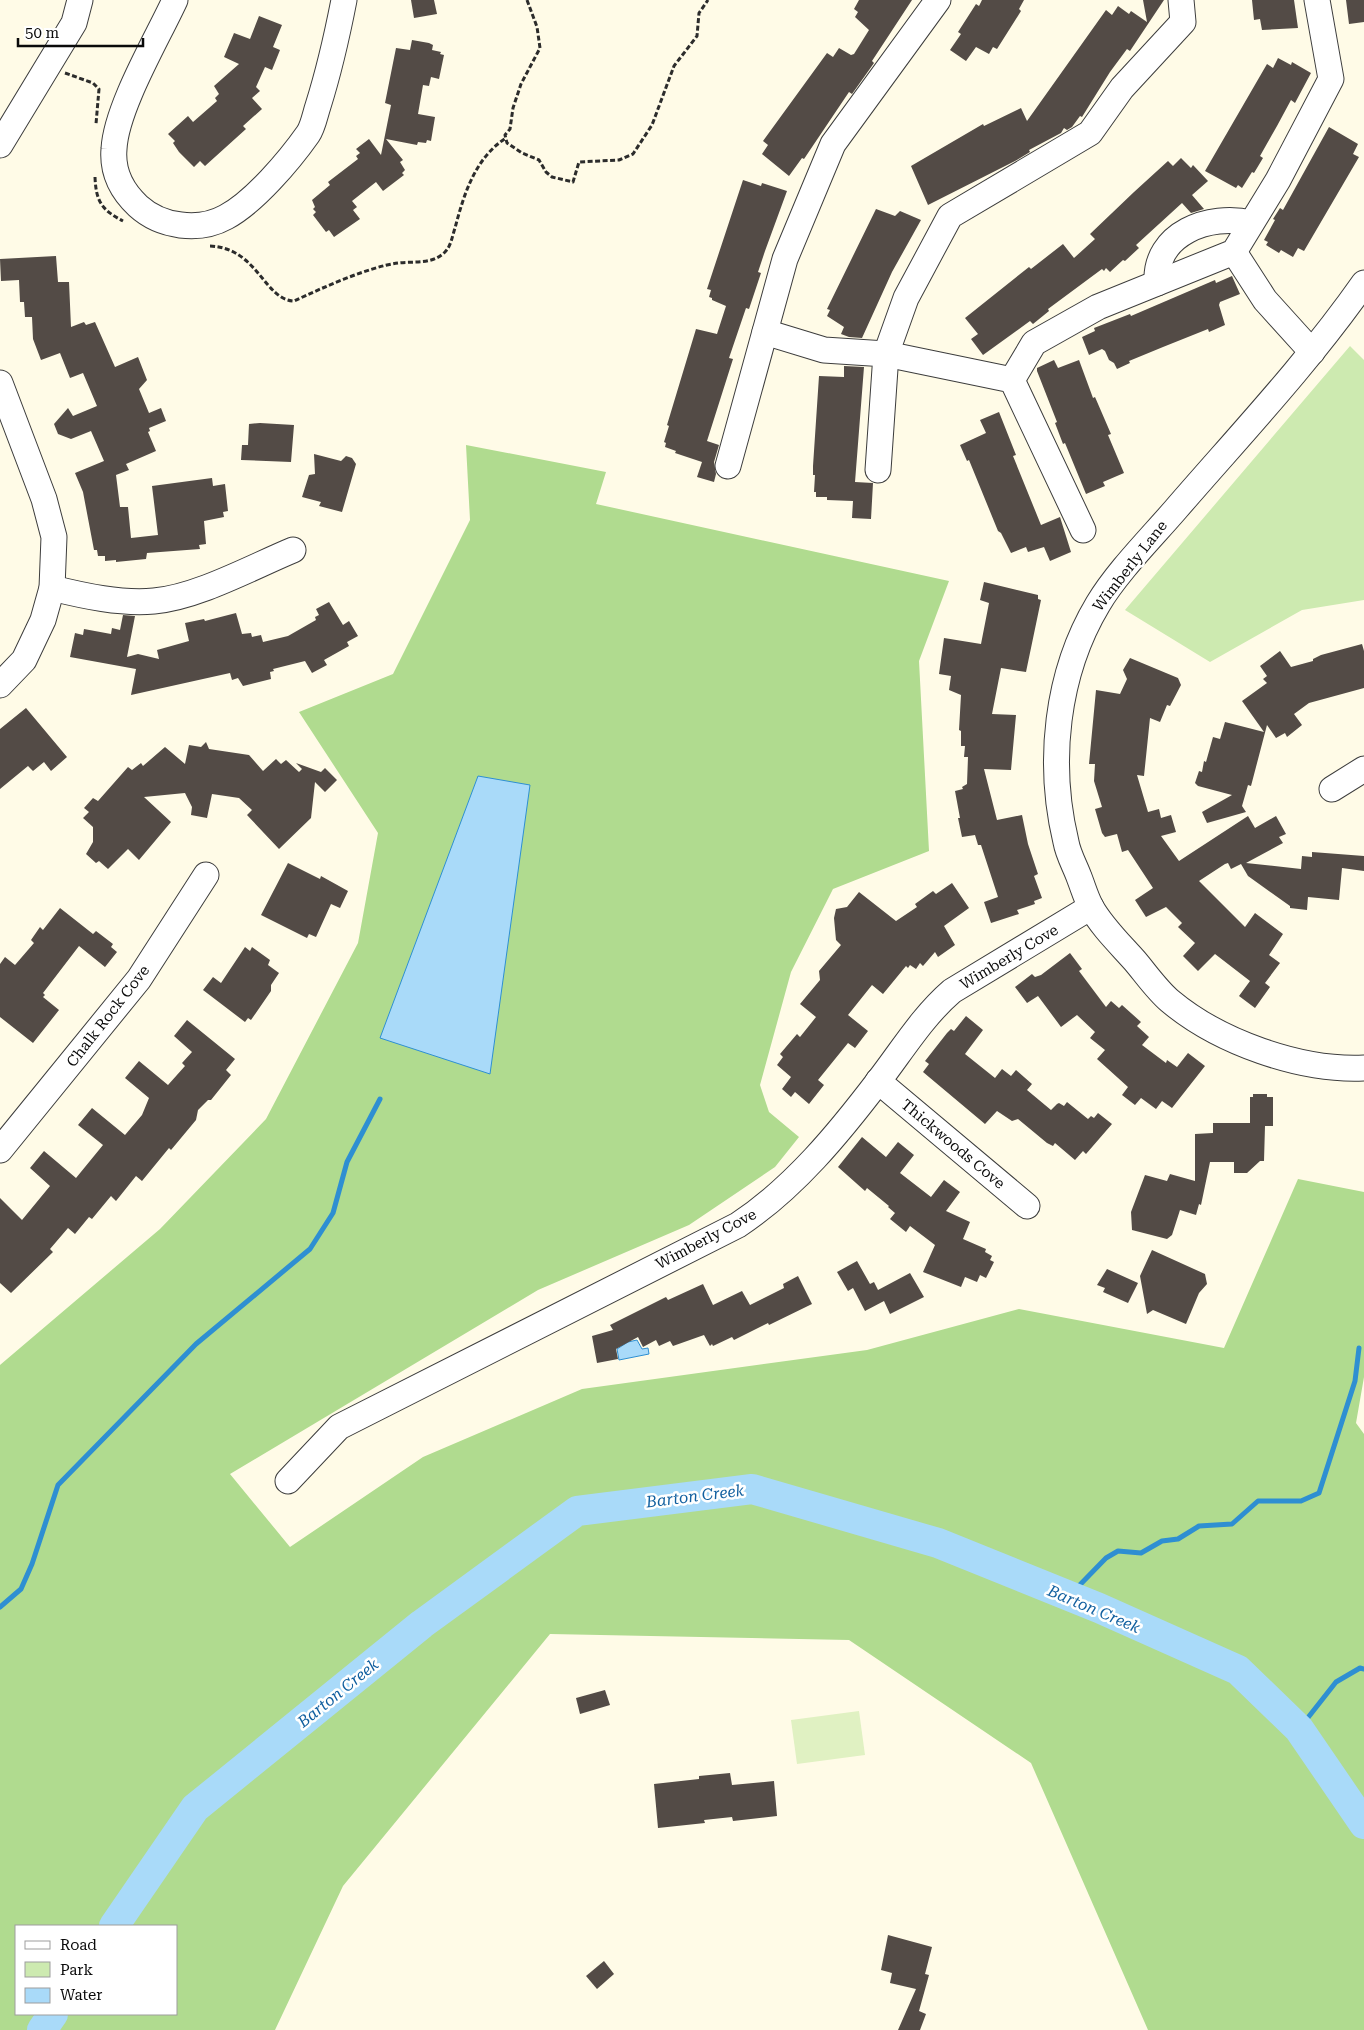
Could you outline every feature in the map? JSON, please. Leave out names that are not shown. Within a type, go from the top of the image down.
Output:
[{"type":"street","points":[[0,145],[74,23],[80,0]]},
{"type":"street","points":[[175,0],[118,124],[114,150],[117,175],[126,194],[146,213],[172,224],[203,226],[227,217],[266,185],[309,132],[333,59],[344,0]]},
{"type":"street","points":[[728,466],[785,259],[833,144],[938,0]]},
{"type":"street","points":[[878,470],[886,354],[906,298],[950,216],[1090,133],[1122,88],[1183,22],[1181,0]]},
{"type":"street","points":[[1012,380],[1034,343],[1098,307],[1234,252],[1278,180],[1331,79],[1317,0]]},
{"type":"street","points":[[1157,283],[1156,270],[1163,250],[1175,237],[1208,223],[1236,220],[1251,223]]},
{"type":"street","points":[[1234,252],[1265,300],[1312,352]]},
{"type":"street","name":"Wimberly Lane","points":[[1364,283],[1332,328],[1140,550],[1099,601],[1086,625],[1069,668],[1057,730],[1056,787],[1066,844],[1091,907],[1116,940],[1169,1000],[1209,1028],[1261,1051],[1302,1061],[1347,1068],[1364,1068]]},
{"type":"street","points":[[765,332],[824,350],[886,354],[1012,380]]},
{"type":"street","points":[[1012,380],[1083,530]]},
{"type":"street","points":[[0,383],[44,499],[54,538],[52,588],[43,620],[24,660],[0,685]]},
{"type":"street","points":[[52,588],[109,599],[154,601],[202,589],[293,550]]},
{"type":"street","points":[[1332,789],[1364,769]]},
{"type":"street","name":"Chalk Rock Cove","points":[[0,1150],[139,979],[206,875]]},
{"type":"street","name":"Wimberly Cove","points":[[288,1481],[339,1427],[738,1225],[763,1208],[801,1174],[878,1081],[934,1007],[952,991],[1091,907]]},
{"type":"street","name":"Thickwoods Cove","points":[[878,1081],[1027,1206]]},
{"type":"path","points":[[527,0],[537,27],[540,48],[521,84],[506,138],[507,143],[522,153],[539,160],[546,172],[552,177],[573,182],[579,162],[625,159],[633,154],[652,124],[674,66],[697,36],[699,13],[708,0]]},
{"type":"path","points":[[63,72],[94,84],[99,89],[96,128]]},
{"type":"path","points":[[207,246],[227,248],[246,258],[278,296],[286,301],[294,301],[348,278],[390,265],[436,259],[445,252],[451,242],[468,188],[480,162],[491,148],[506,138]]},
{"type":"path","points":[[95,170],[101,207],[107,213],[126,222]]},
{"type":"green space","points":[[1350,346],[1364,360],[1364,600],[1302,610],[1210,662],[1125,610]]},
{"type":"green space","points":[[466,445],[606,472],[596,504],[949,581],[919,661],[929,851],[833,889],[791,972],[760,1085],[769,1112],[799,1137],[775,1167],[689,1225],[538,1290],[230,1474],[290,1547],[423,1457],[582,1389],[867,1350],[1019,1309],[1224,1348],[1298,1179],[1364,1192],[1364,1377],[1356,1423],[1364,1434],[1364,2030],[1148,2030],[1031,1763],[849,1640],[550,1634],[343,1886],[275,2030],[0,2030],[0,1365],[160,1229],[266,1119],[358,943],[378,833],[299,712],[393,674],[470,520]]},
{"type":"green space","points":[[859,1711],[865,1755],[797,1764],[791,1720]]},
{"type":"water","points":[[478,776],[530,785],[490,1074],[380,1038]]},
{"type":"water","points":[[637,1340],[642,1349],[648,1348],[649,1354],[619,1360],[617,1349],[628,1342]]},
{"type":"building","points":[[411,0],[434,0],[437,14],[414,18]]},
{"type":"building","points":[[859,0],[912,0],[872,61],[874,63],[852,94],[849,92],[804,159],[802,158],[789,176],[762,154],[768,145],[763,141],[827,53],[833,57],[839,48],[851,55],[854,54],[869,30],[855,17],[858,12],[854,9]]},
{"type":"building","points":[[982,0],[1024,0],[1019,9],[1021,11],[997,49],[993,47],[989,54],[976,47],[966,61],[950,50],[961,34],[958,32],[976,4],[979,6]]},
{"type":"building","points":[[1143,0],[1164,0],[1130,51],[1127,49],[1082,117],[1080,116],[1072,127],[1067,130],[1064,128],[1061,133],[1029,150],[1030,152],[1015,161],[928,205],[911,166],[983,124],[984,126],[1021,108],[1027,121],[1106,10],[1112,15],[1118,6],[1129,14],[1131,11],[1147,22]]},
{"type":"building","points":[[1252,0],[1294,0],[1298,28],[1262,30],[1260,19],[1254,20]]},
{"type":"building","points":[[1346,0],[1364,0],[1364,22],[1349,24]]},
{"type":"building","points":[[259,16],[282,25],[273,47],[280,50],[272,70],[265,67],[256,87],[260,91],[252,98],[262,109],[243,126],[246,129],[205,166],[200,161],[194,167],[179,152],[173,143],[175,141],[168,134],[188,116],[193,122],[217,101],[215,98],[219,94],[214,86],[239,64],[224,57],[234,33],[250,39]]},
{"type":"building","points":[[412,40],[429,43],[433,45],[432,50],[441,52],[440,54],[444,55],[439,79],[431,77],[429,86],[423,85],[418,114],[435,117],[431,141],[427,140],[426,143],[418,142],[417,145],[386,139],[403,160],[400,162],[405,170],[402,173],[404,175],[383,191],[376,182],[352,201],[357,207],[353,210],[360,219],[334,237],[329,230],[326,232],[313,215],[316,212],[313,209],[315,207],[312,200],[330,185],[328,182],[358,159],[356,156],[360,153],[356,149],[369,139],[381,155],[391,105],[385,103],[396,48],[410,50]]},
{"type":"building","points":[[1278,58],[1291,65],[1292,62],[1311,73],[1295,103],[1291,100],[1260,156],[1263,158],[1254,173],[1252,172],[1242,188],[1238,185],[1236,188],[1205,171],[1267,64],[1273,68]]},
{"type":"building","points":[[1329,127],[1358,144],[1353,154],[1359,157],[1304,251],[1298,248],[1293,257],[1281,250],[1279,253],[1266,245],[1268,242],[1264,240],[1275,220],[1273,219],[1280,208],[1283,210]]},
{"type":"building","points":[[1181,158],[1191,168],[1193,165],[1208,181],[1192,195],[1204,209],[1191,213],[1182,203],[1136,245],[1139,248],[1125,261],[1123,260],[1110,272],[1106,268],[1104,271],[1102,269],[1048,309],[1049,311],[1033,324],[1030,321],[983,355],[971,339],[978,334],[965,318],[1029,267],[1031,269],[1063,244],[1074,258],[1095,239],[1090,234],[1134,192],[1168,161],[1173,166]]},
{"type":"building","points":[[743,180],[761,186],[762,183],[787,191],[758,272],[761,273],[749,309],[746,308],[729,358],[733,359],[707,441],[719,445],[714,462],[716,474],[714,482],[697,477],[702,462],[675,453],[676,451],[665,447],[666,443],[664,442],[669,426],[667,425],[696,329],[717,334],[726,306],[712,300],[709,297],[711,290],[707,289]]},
{"type":"building","points":[[876,209],[895,216],[900,211],[921,220],[892,272],[862,338],[849,337],[841,334],[844,327],[827,316],[830,310],[827,309]]},
{"type":"building","points":[[56,256],[58,282],[69,282],[71,327],[84,322],[86,325],[95,322],[115,367],[138,357],[147,380],[139,389],[149,413],[161,408],[166,421],[149,428],[150,431],[148,432],[156,451],[126,464],[129,470],[116,475],[120,507],[128,507],[131,538],[158,535],[152,486],[212,478],[213,486],[225,484],[228,511],[223,512],[224,517],[204,521],[206,544],[199,545],[200,549],[147,553],[146,559],[116,562],[116,560],[105,561],[105,556],[98,556],[97,550],[94,550],[83,492],[75,473],[104,461],[91,431],[71,439],[58,434],[54,424],[68,408],[73,416],[97,406],[83,373],[70,378],[60,353],[41,360],[33,339],[32,317],[25,317],[24,302],[20,302],[19,280],[1,281],[0,259]]},
{"type":"building","points":[[1232,276],[1240,294],[1220,302],[1219,305],[1225,325],[1209,332],[1208,329],[1163,347],[1129,361],[1130,363],[1117,369],[1102,349],[1089,355],[1082,337],[1095,331],[1094,328],[1130,314],[1131,316],[1215,280],[1216,283]]},
{"type":"building","points":[[1054,360],[1058,368],[1079,360],[1093,398],[1095,397],[1111,434],[1108,435],[1124,473],[1103,482],[1105,486],[1086,494],[1065,443],[1063,444],[1055,423],[1057,422],[1037,371],[1037,368]]},
{"type":"building","points":[[844,366],[864,367],[855,482],[873,483],[871,519],[852,518],[853,501],[827,500],[827,497],[816,497],[816,492],[814,492],[815,475],[813,475],[813,466],[819,376],[844,377]]},
{"type":"building","points":[[999,412],[1016,455],[1013,456],[1041,525],[1060,517],[1071,552],[1050,561],[1044,547],[1028,552],[1026,547],[1011,553],[1001,533],[998,531],[969,460],[967,461],[960,445],[986,433],[980,420]]},
{"type":"building","points":[[249,424],[294,425],[291,462],[241,460],[242,445],[248,445]]},
{"type":"building","points":[[314,454],[341,461],[346,456],[352,458],[356,464],[342,512],[319,506],[321,502],[302,497],[309,475],[315,474]]},
{"type":"building","points":[[984,582],[1038,595],[1038,599],[1041,600],[1026,672],[1001,668],[992,714],[1016,715],[1011,770],[984,769],[997,820],[1022,815],[1028,844],[1038,874],[1034,876],[1042,898],[1034,901],[1035,904],[1017,910],[1019,914],[991,923],[984,902],[998,897],[981,845],[978,845],[975,835],[962,837],[958,818],[960,818],[955,791],[963,789],[962,787],[967,784],[968,757],[964,757],[965,746],[961,746],[961,731],[959,730],[961,695],[949,690],[951,676],[939,674],[944,638],[981,644],[989,603],[980,600]]},
{"type":"building","points":[[329,602],[343,625],[349,621],[358,636],[347,642],[349,646],[324,660],[327,665],[312,673],[305,661],[273,669],[274,671],[270,672],[271,679],[243,686],[238,678],[232,680],[230,673],[131,695],[136,669],[70,657],[75,633],[83,635],[84,629],[111,634],[112,628],[120,630],[123,615],[135,616],[127,657],[138,654],[159,659],[157,650],[189,641],[185,623],[204,619],[205,621],[236,613],[242,634],[251,633],[252,637],[261,635],[263,642],[288,636],[316,620],[315,617],[319,615],[316,609]]},
{"type":"building","points":[[1362,644],[1364,651],[1364,688],[1309,703],[1294,714],[1302,725],[1287,737],[1285,733],[1276,738],[1267,725],[1251,786],[1248,785],[1242,806],[1246,812],[1207,823],[1202,812],[1232,795],[1198,786],[1195,783],[1199,771],[1202,772],[1204,761],[1206,762],[1213,737],[1220,739],[1225,722],[1264,732],[1242,701],[1267,683],[1263,679],[1267,676],[1260,666],[1280,651],[1291,667],[1313,661],[1313,659],[1321,655]]},
{"type":"building","points":[[1130,658],[1178,678],[1181,685],[1170,706],[1167,705],[1160,722],[1150,718],[1144,776],[1137,775],[1148,812],[1159,809],[1161,818],[1171,815],[1176,832],[1161,836],[1179,861],[1248,816],[1255,828],[1276,816],[1286,834],[1279,837],[1283,843],[1246,863],[1301,869],[1302,856],[1312,857],[1312,852],[1364,856],[1364,871],[1342,868],[1339,900],[1308,897],[1307,910],[1290,908],[1290,906],[1248,876],[1241,864],[1231,869],[1228,863],[1225,864],[1199,881],[1245,927],[1255,913],[1283,934],[1269,955],[1280,963],[1265,983],[1270,987],[1255,1008],[1239,996],[1250,981],[1215,954],[1198,971],[1183,956],[1195,943],[1178,927],[1182,923],[1166,907],[1146,917],[1135,900],[1153,888],[1128,850],[1122,852],[1117,834],[1105,837],[1102,833],[1095,809],[1102,807],[1094,781],[1095,764],[1089,764],[1096,690],[1120,694],[1127,679],[1123,670]]},
{"type":"building","points":[[26,708],[67,757],[51,771],[44,762],[33,771],[28,766],[0,789],[0,729]]},
{"type":"building","points":[[206,742],[209,749],[249,755],[263,771],[276,759],[281,764],[286,760],[299,772],[302,769],[296,763],[321,772],[325,768],[337,780],[325,792],[315,782],[311,818],[279,849],[247,815],[252,810],[239,798],[212,794],[207,818],[191,815],[192,807],[185,793],[144,797],[171,822],[139,860],[128,849],[108,869],[99,861],[96,863],[86,854],[93,842],[93,827],[83,818],[89,812],[84,808],[93,798],[98,801],[128,767],[132,770],[141,763],[143,766],[165,747],[185,764],[189,745],[201,747]]},
{"type":"building","points":[[288,863],[320,879],[321,876],[348,891],[340,908],[331,904],[316,937],[309,934],[307,938],[261,915]]},
{"type":"building","points":[[952,883],[969,908],[944,926],[955,945],[938,957],[935,952],[923,966],[920,963],[916,969],[910,965],[908,968],[906,966],[883,994],[872,985],[848,1015],[868,1031],[855,1048],[848,1043],[818,1080],[824,1085],[809,1104],[795,1092],[791,1097],[782,1089],[791,1077],[777,1065],[783,1057],[780,1054],[797,1034],[800,1037],[816,1017],[800,1004],[820,980],[819,971],[841,945],[836,940],[834,918],[836,909],[847,907],[859,892],[896,921],[917,907],[915,904],[933,891],[936,894]]},
{"type":"building","points":[[60,908],[93,934],[96,931],[113,944],[111,947],[117,952],[105,967],[79,946],[43,993],[45,995],[43,997],[59,1010],[33,1043],[0,1017],[0,964],[5,957],[15,965],[34,943],[31,940],[40,927],[43,930]]},
{"type":"building","points":[[245,947],[250,951],[252,947],[270,960],[268,965],[279,973],[271,985],[271,991],[251,1020],[248,1018],[245,1022],[203,990],[213,977],[221,983]]},
{"type":"building","points":[[1070,953],[1082,969],[1079,971],[1106,1007],[1111,1001],[1119,1008],[1122,1005],[1141,1022],[1137,1026],[1149,1037],[1142,1045],[1166,1063],[1167,1060],[1177,1067],[1188,1053],[1205,1066],[1172,1108],[1162,1101],[1156,1109],[1141,1098],[1135,1105],[1122,1095],[1128,1087],[1097,1059],[1105,1050],[1090,1038],[1095,1032],[1077,1015],[1061,1027],[1038,996],[1027,1003],[1015,987],[1032,974],[1035,977],[1041,975]]},
{"type":"building","points":[[966,1016],[983,1030],[965,1054],[995,1078],[1002,1069],[1011,1076],[1016,1070],[1032,1084],[1027,1090],[1051,1110],[1059,1103],[1064,1106],[1067,1102],[1088,1119],[1091,1116],[1094,1118],[1098,1113],[1112,1124],[1086,1154],[1083,1151],[1075,1160],[1055,1143],[1053,1146],[1047,1143],[1018,1119],[1012,1121],[997,1111],[985,1124],[923,1072],[929,1064],[925,1061],[947,1033],[951,1029],[954,1031]]},
{"type":"building","points":[[187,1020],[235,1059],[226,1070],[231,1075],[211,1100],[208,1100],[198,1110],[196,1120],[171,1150],[169,1148],[142,1181],[136,1176],[116,1201],[111,1196],[92,1219],[89,1217],[75,1234],[68,1228],[50,1249],[53,1252],[11,1293],[0,1283],[0,1198],[22,1220],[50,1186],[30,1168],[44,1151],[76,1178],[103,1145],[78,1125],[92,1108],[125,1135],[142,1115],[149,1098],[125,1078],[139,1061],[168,1085],[185,1066],[182,1063],[192,1052],[174,1036]]},
{"type":"building","points":[[1253,1094],[1267,1094],[1267,1097],[1273,1097],[1273,1126],[1265,1126],[1264,1161],[1260,1161],[1247,1173],[1234,1173],[1234,1162],[1210,1162],[1201,1205],[1199,1204],[1196,1215],[1180,1210],[1172,1235],[1167,1239],[1132,1230],[1131,1212],[1145,1175],[1167,1181],[1170,1174],[1195,1181],[1195,1134],[1213,1133],[1213,1123],[1250,1123],[1250,1097],[1253,1097]]},
{"type":"building","points":[[862,1137],[886,1157],[898,1142],[914,1155],[900,1173],[931,1197],[944,1180],[960,1192],[946,1211],[970,1222],[963,1239],[986,1249],[985,1252],[992,1256],[990,1260],[994,1262],[986,1278],[980,1275],[977,1282],[965,1277],[961,1287],[923,1272],[935,1245],[910,1226],[906,1232],[890,1219],[895,1213],[889,1206],[867,1188],[865,1191],[838,1167]]},
{"type":"building","points":[[1152,1250],[1205,1274],[1207,1284],[1199,1293],[1186,1324],[1153,1310],[1147,1314],[1140,1276]]},
{"type":"building","points":[[857,1261],[870,1284],[874,1282],[878,1290],[910,1273],[924,1297],[890,1314],[884,1301],[865,1311],[853,1288],[848,1291],[837,1272]]},
{"type":"building","points":[[1107,1269],[1138,1283],[1128,1303],[1103,1292],[1105,1288],[1097,1285]]},
{"type":"building","points":[[798,1276],[812,1304],[769,1325],[768,1323],[734,1340],[732,1337],[713,1346],[712,1344],[710,1346],[704,1335],[673,1346],[670,1341],[659,1346],[656,1340],[643,1347],[638,1337],[616,1349],[618,1359],[597,1363],[592,1336],[613,1330],[610,1325],[666,1297],[668,1300],[703,1284],[713,1305],[742,1291],[750,1305],[784,1288],[783,1284]]},
{"type":"building","points":[[605,1690],[610,1705],[580,1714],[576,1698]]},
{"type":"building","points":[[730,1773],[732,1785],[774,1781],[777,1816],[733,1821],[732,1817],[704,1820],[705,1823],[658,1828],[654,1784]]},
{"type":"building","points":[[888,1935],[932,1947],[925,1974],[929,1975],[919,2011],[926,2014],[920,2030],[898,2030],[916,1989],[890,1983],[892,1973],[881,1970]]},
{"type":"building","points":[[604,1961],[614,1974],[597,1989],[586,1976]]},
{"type":"waterway","points":[[0,1607],[21,1589],[32,1564],[58,1485],[196,1344],[310,1249],[333,1213],[347,1162],[380,1099]]},
{"type":"waterway","points":[[1069,1596],[1106,1558],[1118,1551],[1141,1553],[1162,1541],[1178,1539],[1199,1526],[1232,1524],[1258,1501],[1301,1501],[1319,1493],[1355,1381],[1359,1348]]},
{"type":"waterway","name":"Barton Creek","points":[[115,1925],[195,1808],[422,1624],[577,1511],[752,1489],[938,1543],[1099,1608],[1238,1670],[1299,1729],[1364,1824]]},
{"type":"waterway","points":[[1299,1729],[1336,1682],[1360,1668],[1364,1669]]},
{"type":"waterway","name":"Barton Creek","points":[[42,2030],[52,2015]]}]
